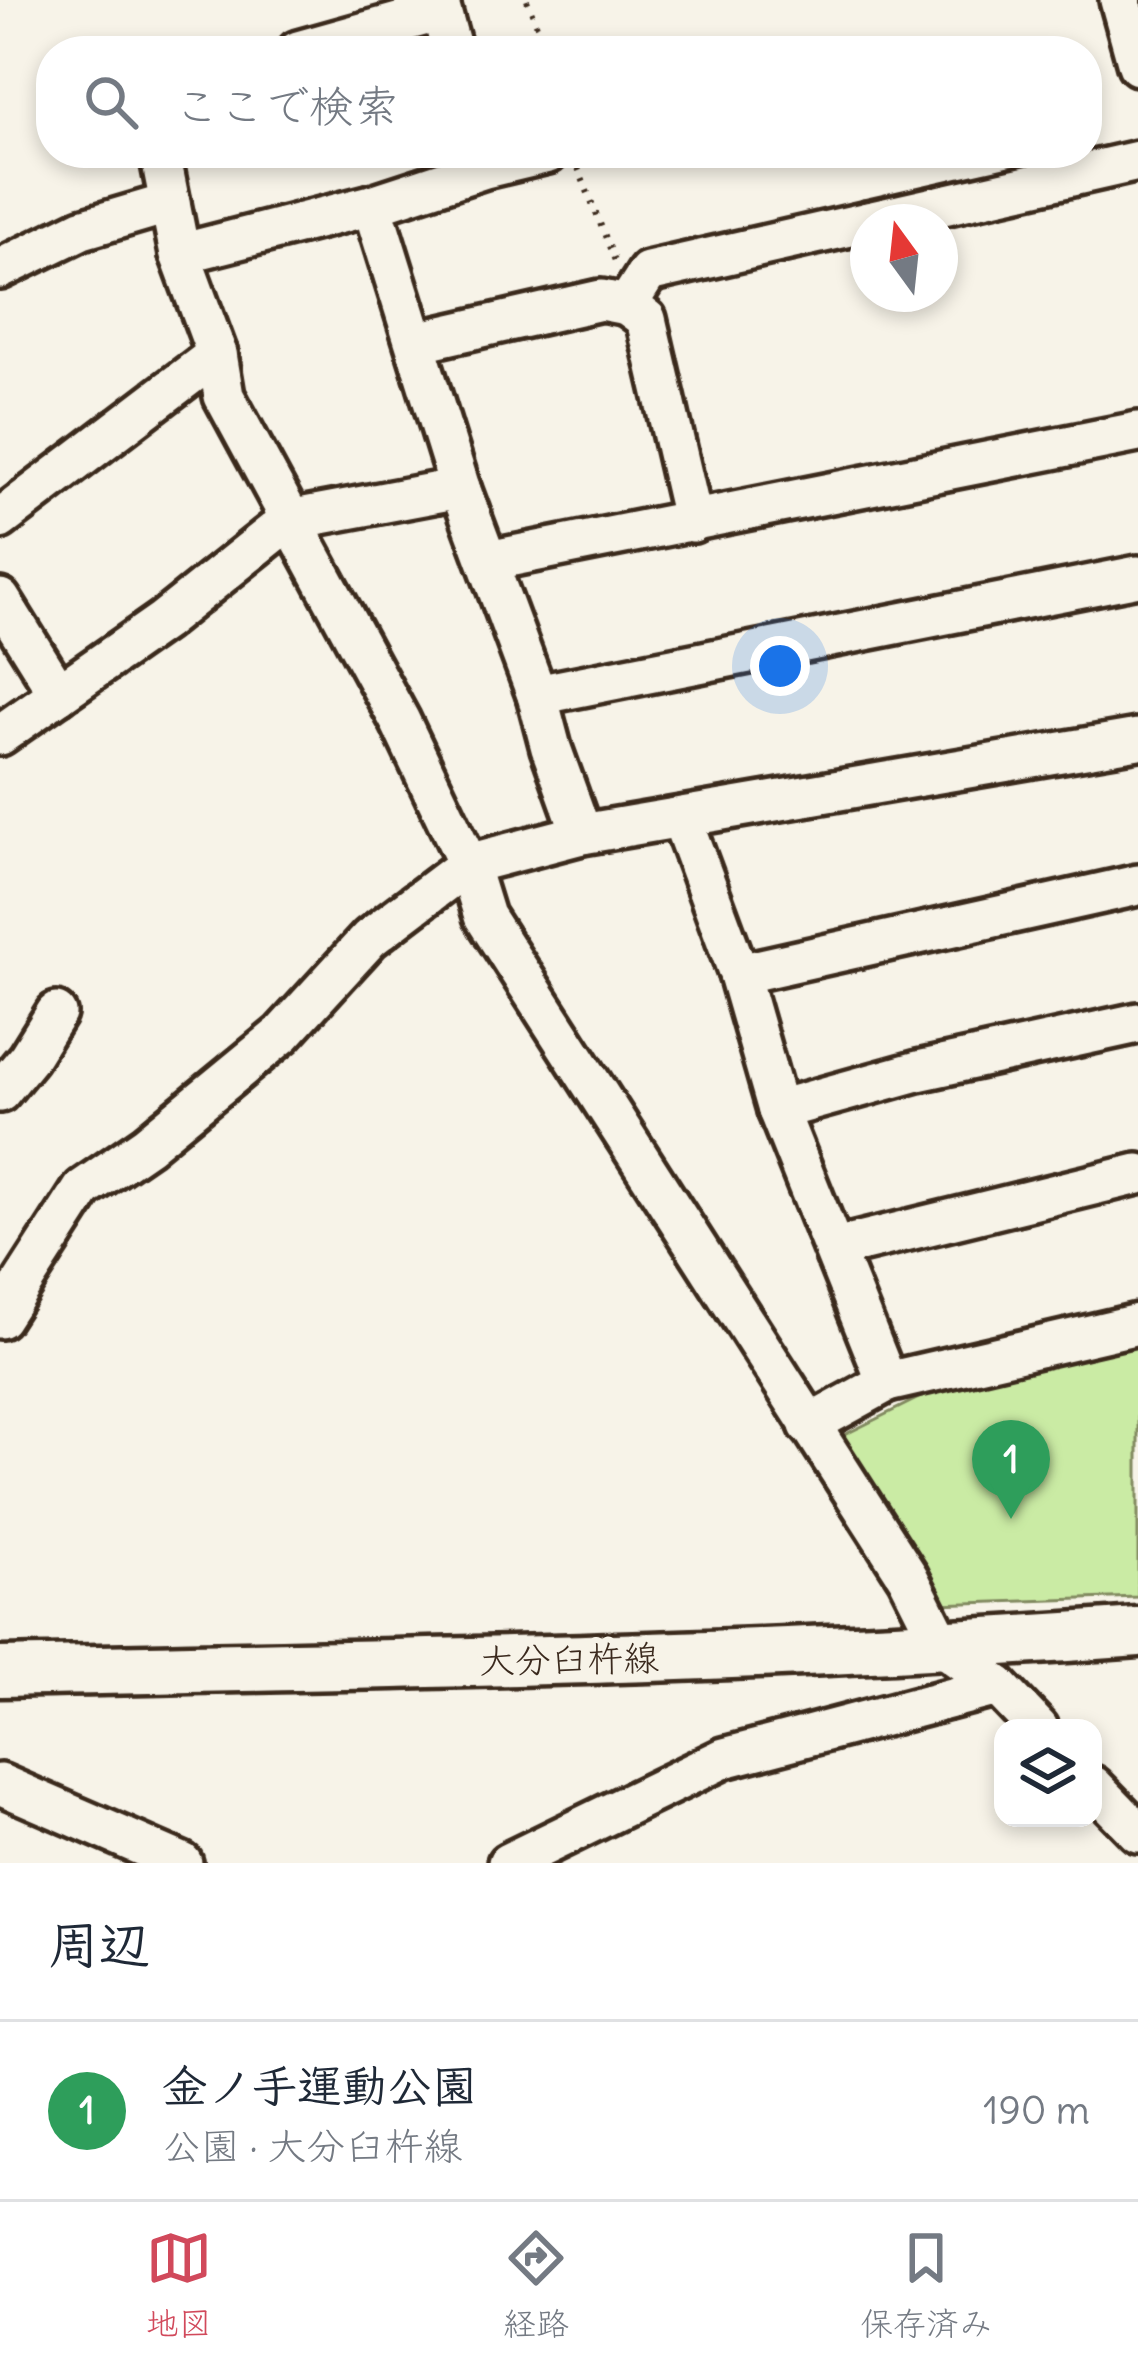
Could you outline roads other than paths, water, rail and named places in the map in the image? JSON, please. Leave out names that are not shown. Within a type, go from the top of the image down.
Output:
[{"type":"main road","name":"大分臼杵線","points":[[0,1672],[639,1658],[943,1646],[1138,1632]]},
{"type":"street","points":[[1120,0],[1138,64]]},
{"type":"street","points":[[352,36],[441,11],[448,36]]},
{"type":"street","points":[[948,204],[1138,161]]},
{"type":"street","points":[[163,168],[180,254],[217,354],[224,396],[289,520],[350,622],[468,864],[484,916],[908,1577],[943,1646],[998,1686],[1029,1719]]},
{"type":"street","points":[[180,254],[372,205],[463,168]]},
{"type":"street","points":[[0,269],[82,229],[170,202]]},
{"type":"street","points":[[372,205],[460,488],[537,694],[582,835]]},
{"type":"street","points":[[631,298],[648,272],[850,226]]},
{"type":"street","points":[[416,342],[602,300],[631,298]]},
{"type":"street","points":[[631,298],[646,319],[693,522]]},
{"type":"street","points":[[0,519],[217,354]]},
{"type":"street","points":[[488,561],[1138,432]]},
{"type":"street","points":[[0,735],[164,621],[289,520],[460,488]]},
{"type":"street","points":[[537,694],[1138,577]]},
{"type":"street","points":[[0,599],[58,694]]},
{"type":"street","points":[[0,1318],[83,1189],[147,1145],[282,1034],[370,938],[468,864],[582,835],[1138,739]]},
{"type":"street","points":[[682,820],[739,974],[778,1110],[887,1382]]},
{"type":"street","points":[[739,974],[1138,885]]},
{"type":"street","points":[[0,1092],[56,1013]]},
{"type":"street","points":[[778,1110],[918,1071],[1138,1023]]},
{"type":"street","points":[[836,1248],[1138,1174]]},
{"type":"street","points":[[809,1425],[887,1382],[1138,1324]]},
{"type":"street","points":[[508,1863],[724,1758],[998,1686]]},
{"type":"street","points":[[0,1784],[182,1863]]},
{"type":"street","points":[[1102,1795],[1138,1832]]},
{"type":"place","name":"金ノ手運動公園","points":[[1011,1519]]}]
